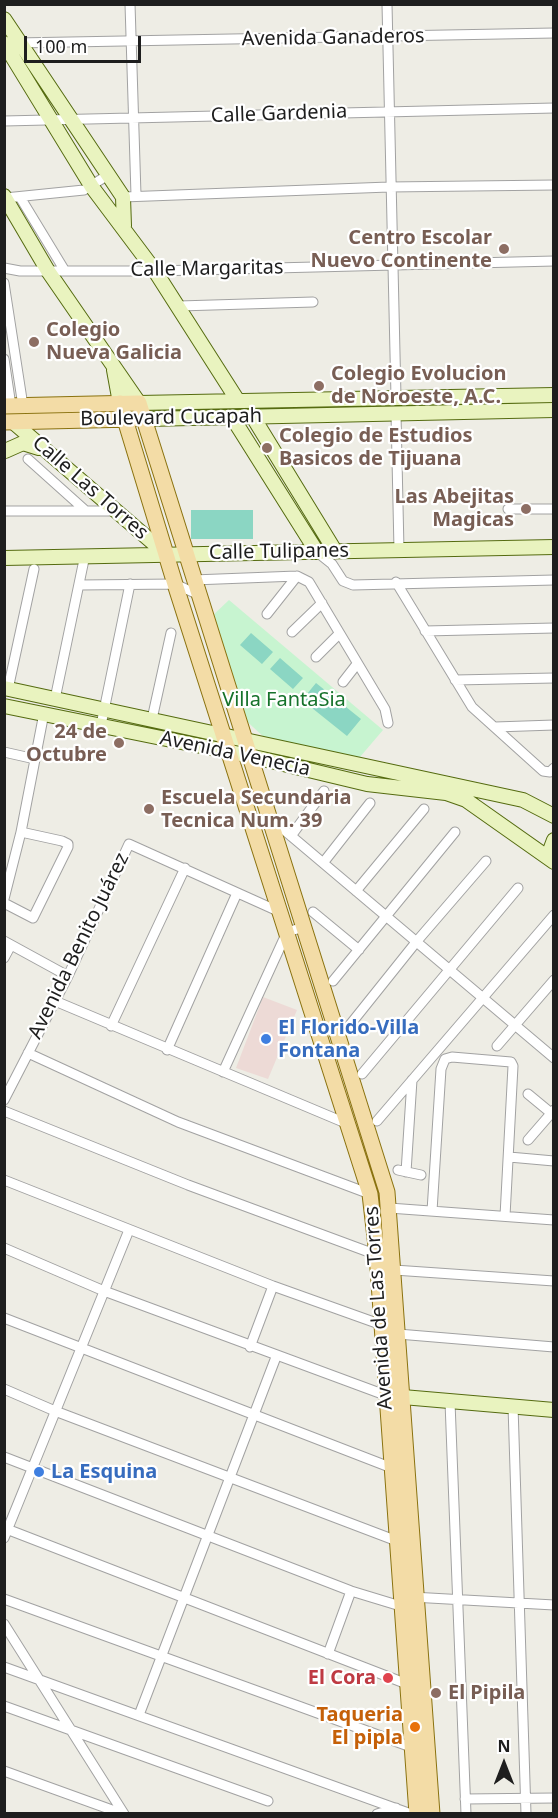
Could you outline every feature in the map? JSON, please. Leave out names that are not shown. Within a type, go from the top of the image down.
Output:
[{"type":"main road","name":"Avenida de Las Torres","points":[[120,403],[175,584],[370,1194],[377,1255],[417,1814]]},
{"type":"main road","name":"Boulevard Cucapah","points":[[13,406],[139,403]]},
{"type":"main road","name":"Avenida de Las Torres","points":[[139,403],[146,419],[195,587],[387,1192],[432,1813]]},
{"type":"main road","name":"Boulevard Cucapah","points":[[9,422],[146,419]]},
{"type":"street","points":[[124,226],[130,196],[132,119],[130,4]]},
{"type":"street","points":[[387,4],[389,187],[396,397]]},
{"type":"street","points":[[4,19],[108,175],[130,196],[389,187],[554,185]]},
{"type":"street","name":"Avenida Ganaderos","points":[[5,43],[554,33]]},
{"type":"street","points":[[5,43],[92,187],[124,226],[179,306],[238,401]]},
{"type":"street","name":"Calle Gardenia","points":[[4,121],[389,110],[554,108]]},
{"type":"street","points":[[5,197],[92,187],[108,175]]},
{"type":"street","points":[[5,197],[48,271],[113,362],[139,403]]},
{"type":"street","points":[[20,197],[65,271]]},
{"type":"street","name":"Calle Margaritas","points":[[4,268],[20,272],[155,271],[554,261]]},
{"type":"street","points":[[4,283],[19,384],[13,406]]},
{"type":"street","points":[[179,306],[313,302]]},
{"type":"street","points":[[4,360],[13,406]]},
{"type":"street","points":[[113,362],[120,403]]},
{"type":"street","points":[[8,386],[19,384]]},
{"type":"street","name":"Boulevard Cucapah","points":[[139,403],[554,395]]},
{"type":"street","name":"Boulevard Cucapah","points":[[146,419],[554,410]]},
{"type":"street","points":[[396,414],[399,550]]},
{"type":"street","points":[[232,417],[317,552]]},
{"type":"street","points":[[253,417],[333,558],[343,581],[348,584],[554,580]]},
{"type":"street","name":"Calle Las Torres","points":[[9,422],[166,554]]},
{"type":"street","points":[[5,452],[23,443],[43,450]]},
{"type":"street","name":"Calle Las Torres","points":[[28,459],[86,511]]},
{"type":"street","points":[[508,509],[554,509]]},
{"type":"street","points":[[4,511],[116,511]]},
{"type":"street","name":"Calle Tulipanes","points":[[4,558],[317,552],[333,558],[399,550],[554,547]]},
{"type":"street","points":[[55,699],[85,555]]},
{"type":"street","points":[[6,688],[34,569]]},
{"type":"street","points":[[267,614],[297,576]]},
{"type":"street","points":[[80,585],[175,584],[195,587],[297,576],[309,582],[322,603],[386,709],[387,723]]},
{"type":"street","points":[[396,582],[424,632],[472,707],[543,771],[550,772],[554,768]]},
{"type":"street","points":[[101,725],[130,584]]},
{"type":"street","points":[[292,632],[322,603]]},
{"type":"street","points":[[424,632],[554,628]]},
{"type":"street","points":[[152,720],[171,633]]},
{"type":"street","points":[[316,657],[339,634]]},
{"type":"street","points":[[342,682],[357,664]]},
{"type":"street","points":[[455,680],[554,678]]},
{"type":"street","name":"Avenida Venecia","points":[[6,688],[523,800],[554,816]]},
{"type":"street","name":"Avenida Venecia","points":[[4,706],[250,756],[367,784],[436,791],[456,796],[466,800],[554,861]]},
{"type":"street","points":[[21,832],[68,844],[33,918],[4,901],[21,832],[44,713]]},
{"type":"street","points":[[495,727],[554,725]]},
{"type":"street","points":[[4,752],[35,759]]},
{"type":"street","points":[[291,836],[324,791]]},
{"type":"street","points":[[323,862],[370,803]]},
{"type":"street","points":[[356,891],[424,809]]},
{"type":"street","points":[[269,818],[515,1025],[551,1051]]},
{"type":"street","points":[[333,981],[454,832]]},
{"type":"street","points":[[554,840],[551,848],[554,861]]},
{"type":"street","name":"Avenida Benito Juárez","points":[[4,1100],[68,976],[129,844],[280,912]]},
{"type":"street","points":[[349,1026],[417,941],[486,861]]},
{"type":"street","points":[[111,1026],[186,868]]},
{"type":"street","points":[[362,1074],[518,888]]},
{"type":"street","points":[[167,1050],[237,893]]},
{"type":"street","points":[[313,912],[359,950]]},
{"type":"street","points":[[377,1121],[554,915]]},
{"type":"street","points":[[223,1072],[286,932],[304,927]]},
{"type":"street","points":[[4,958],[8,943],[68,976]]},
{"type":"street","points":[[497,1046],[554,980]]},
{"type":"street","points":[[55,1001],[167,1050],[348,1124]]},
{"type":"street","points":[[28,1053],[178,1122],[370,1194]]},
{"type":"street","points":[[432,1211],[441,1069],[445,1059],[452,1057],[512,1063],[505,1216]]},
{"type":"street","points":[[4,1075],[14,1080]]},
{"type":"street","points":[[412,1080],[402,1171],[421,1175]]},
{"type":"street","points":[[528,1094],[552,1112],[528,1140]]},
{"type":"street","points":[[4,1111],[188,1185],[377,1255]]},
{"type":"street","points":[[509,1157],[554,1161]]},
{"type":"street","points":[[4,1180],[273,1286],[382,1325]]},
{"type":"street","points":[[389,1208],[554,1220]]},
{"type":"street","points":[[129,1230],[6,1532],[407,1684]]},
{"type":"street","points":[[4,1248],[104,1291],[276,1357],[386,1395],[554,1410]]},
{"type":"street","points":[[394,1270],[554,1281]]},
{"type":"street","points":[[250,1347],[273,1286]]},
{"type":"street","points":[[4,1317],[392,1468]]},
{"type":"street","points":[[398,1334],[554,1347]]},
{"type":"street","points":[[139,1715],[276,1357]]},
{"type":"street","points":[[4,1389],[55,1411],[397,1541]]},
{"type":"street","points":[[450,1402],[466,1814]]},
{"type":"street","points":[[513,1406],[526,1814]]},
{"type":"street","points":[[4,1457],[351,1591],[401,1602],[418,1603],[458,1599],[554,1605]]},
{"type":"street","points":[[328,1654],[351,1591]]},
{"type":"street","points":[[4,1599],[411,1747]]},
{"type":"street","points":[[4,1624],[124,1814]]},
{"type":"street","points":[[4,1667],[40,1682],[139,1715],[411,1814]]},
{"type":"street","points":[[4,1706],[268,1801]]},
{"type":"street","points":[[4,1771],[124,1814]]},
{"type":"street","points":[[465,1799],[554,1798]]},
{"type":"street","points":[[377,1814],[396,1808]]},
{"type":"shaded area","name":"El Florido-Villa Fontana","points":[[263,997],[297,1010],[268,1079],[236,1068]]},
{"type":"green space","points":[[191,510],[253,510],[253,539],[191,539]]},
{"type":"green space","name":"Villa FantaSia","points":[[229,600],[383,730],[360,757],[265,738],[242,717],[210,618]]},
{"type":"green space","points":[[251,633],[273,652],[262,664],[240,645]]},
{"type":"green space","points":[[280,658],[303,678],[293,689],[270,669]]},
{"type":"green space","points":[[316,683],[361,719],[347,736],[302,700]]},
{"type":"place","name":"Centro Escolar Nuevo Continente","points":[[504,249]]},
{"type":"place","name":"Colegio Nueva Galicia","points":[[34,342]]},
{"type":"place","name":"Colegio Evolucion de Noroeste, A.C.","points":[[319,386]]},
{"type":"place","name":"Colegio de Estudios Basicos de Tijuana","points":[[267,448]]},
{"type":"place","name":"Las Abejitas Magicas","points":[[526,509]]},
{"type":"place","name":"24 de Octubre","points":[[119,743]]},
{"type":"place","name":"Escuela Secundaria Tecnica Num. 39","points":[[149,809]]},
{"type":"place","name":"El Florido-Villa Fontana","points":[[266,1039]]},
{"type":"place","name":"La Esquina","points":[[39,1472]]},
{"type":"place","name":"El Cora","points":[[388,1678]]},
{"type":"place","name":"El Pipila","points":[[436,1693]]},
{"type":"place","name":"Taqueria El pipla","points":[[415,1727]]}]
